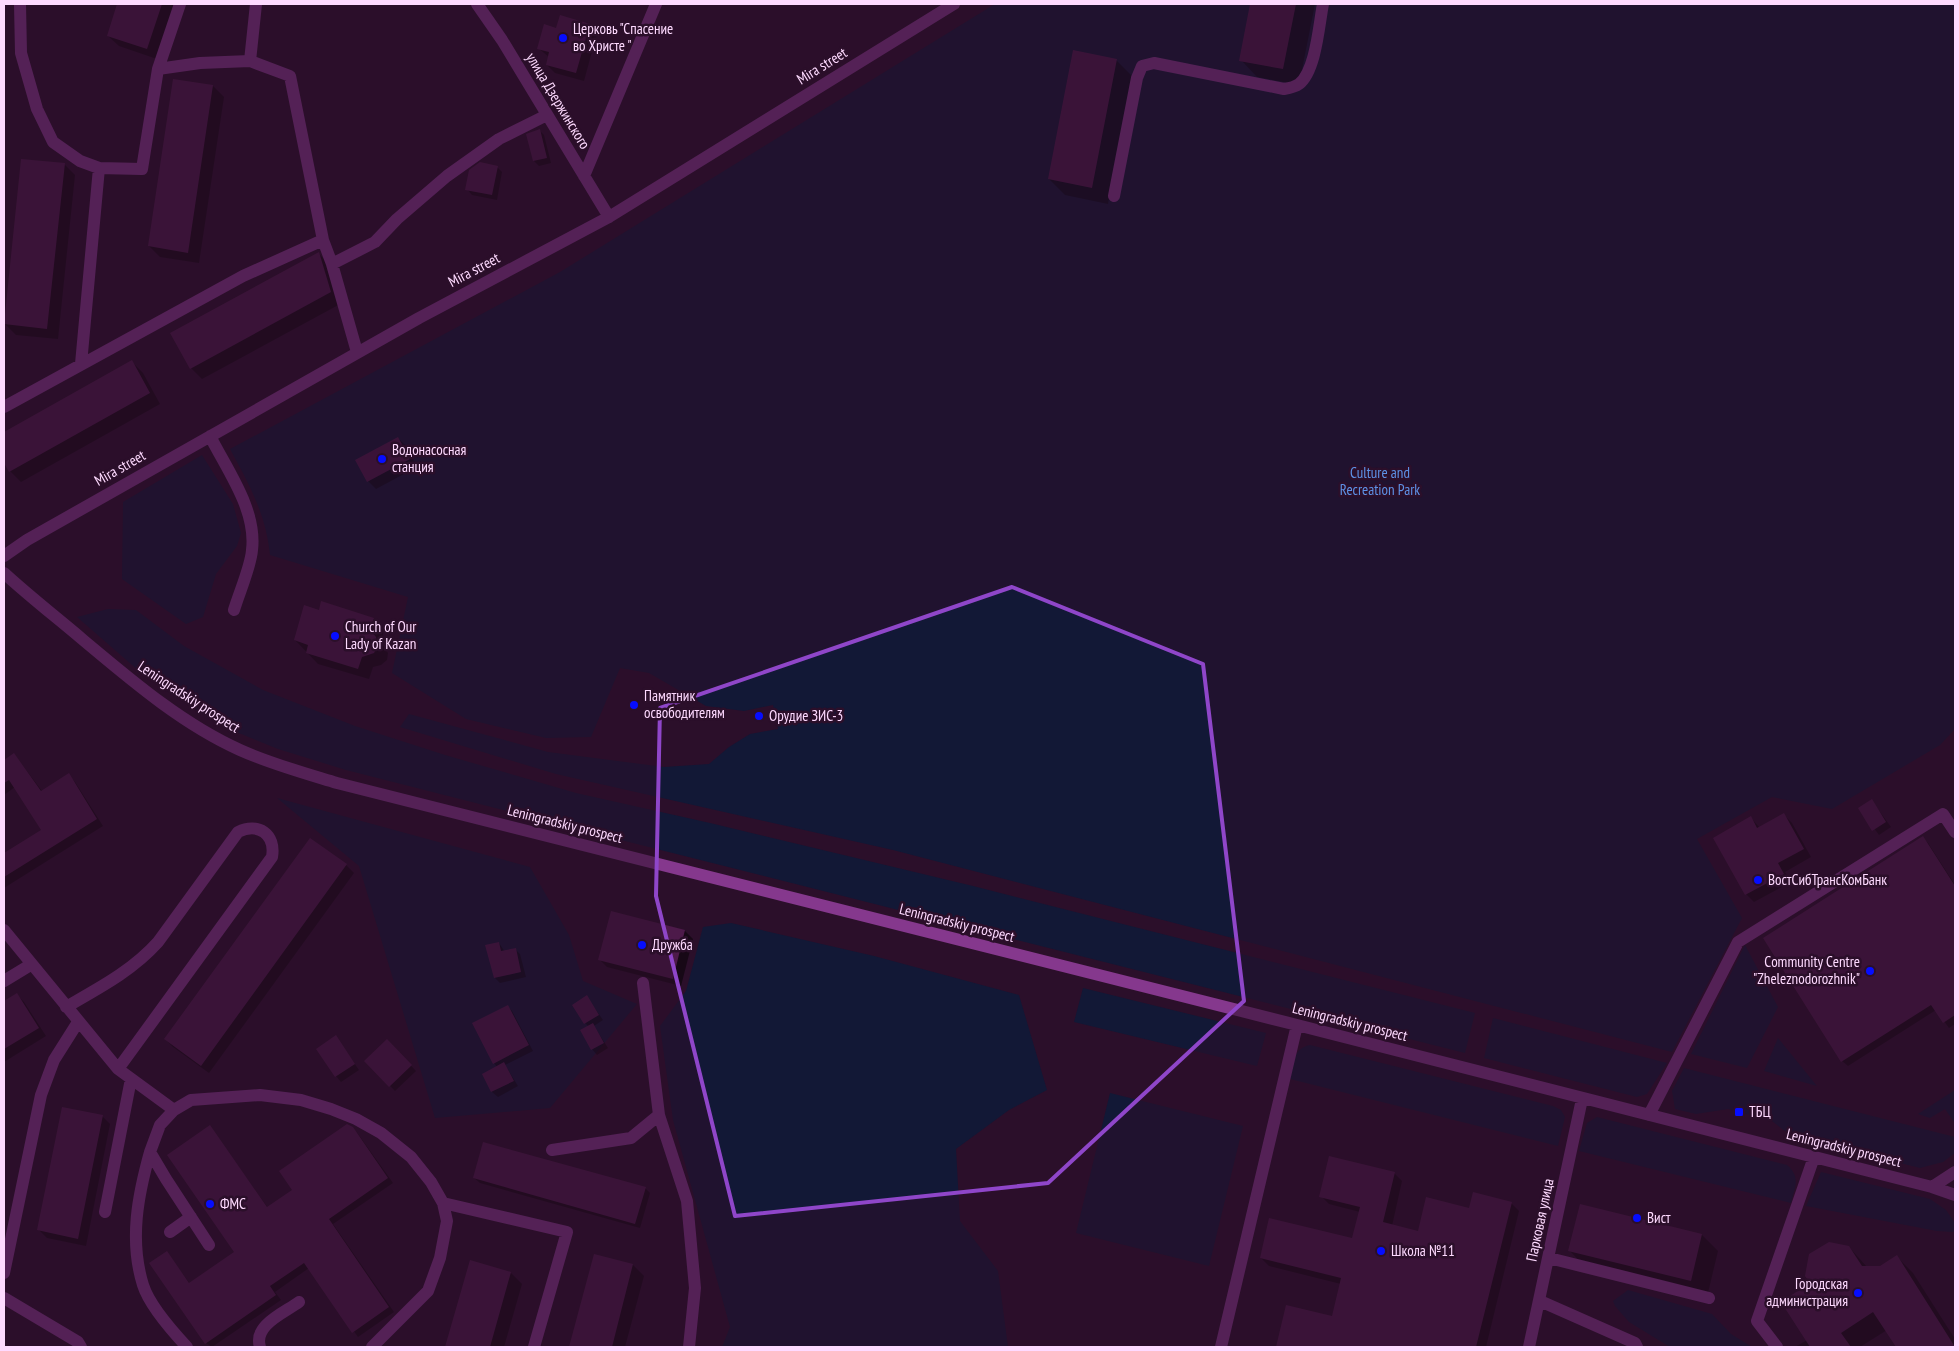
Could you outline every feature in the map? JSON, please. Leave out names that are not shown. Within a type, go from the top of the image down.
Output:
[{"type":"street","points":[[20,4],[21,53],[37,109],[53,142],[80,161],[99,168],[142,170],[158,69],[180,4]]},
{"type":"street","points":[[250,61],[256,4]]},
{"type":"street","name":"улица Дзержинского","points":[[477,4],[502,40],[609,217]]},
{"type":"street","points":[[584,176],[656,4]]},
{"type":"street","name":"Mira street","points":[[4,556],[27,540],[357,352],[609,217],[954,4]]},
{"type":"street","points":[[1114,196],[1137,78],[1142,66],[1154,63],[1284,89],[1292,88],[1299,84],[1309,69],[1322,4]]},
{"type":"street","points":[[158,69],[200,63],[250,61],[290,76],[323,240],[332,264],[357,352]]},
{"type":"street","points":[[332,264],[375,242],[397,219],[446,176],[499,139],[547,114]]},
{"type":"street","points":[[81,364],[99,168]]},
{"type":"street","points":[[4,407],[243,276],[323,240]]},
{"type":"street","points":[[210,436],[242,498],[251,526],[252,550],[234,610]]},
{"type":"street","name":"Leningradskiy prospect","points":[[4,573],[124,674],[164,704],[207,733],[239,750],[272,763],[337,783],[1297,1025],[1932,1187],[1955,1195]]},
{"type":"street","points":[[1649,1115],[1738,942],[1943,814],[1955,832]]},
{"type":"street","points":[[66,1007],[121,975],[146,956],[238,832],[245,828],[264,831],[269,837],[273,849],[272,857],[118,1069]]},
{"type":"street","points":[[4,930],[16,947],[118,1069],[174,1110]]},
{"type":"street","points":[[4,981],[32,964]]},
{"type":"street","points":[[644,983],[659,1115],[687,1201],[695,1288],[689,1347]]},
{"type":"street","points":[[4,1273],[41,1095],[54,1060],[78,1022]]},
{"type":"street","points":[[1221,1347],[1297,1025]]},
{"type":"street","points":[[105,1212],[131,1079]]},
{"type":"street","points":[[187,1347],[169,1329],[143,1286],[136,1250],[136,1214],[140,1187],[150,1152],[160,1125],[174,1110],[191,1100],[260,1095],[301,1100],[331,1109],[356,1119],[381,1133],[411,1157],[431,1182],[443,1203],[447,1221],[440,1258],[428,1291],[372,1347]]},
{"type":"street","name":"Парковая улица","points":[[1530,1347],[1582,1098]]},
{"type":"street","points":[[552,1150],[631,1138],[659,1115]]},
{"type":"street","points":[[150,1152],[210,1245]]},
{"type":"street","points":[[1777,1347],[1757,1321],[1814,1157]]},
{"type":"street","points":[[1932,1187],[1955,1172]]},
{"type":"street","points":[[443,1203],[566,1232],[534,1347]]},
{"type":"street","points":[[170,1232],[191,1218]]},
{"type":"street","points":[[1549,1258],[1708,1298]]},
{"type":"street","points":[[4,1298],[78,1342],[81,1347]]},
{"type":"street","points":[[1540,1301],[1635,1343],[1637,1347]]},
{"type":"street","points":[[260,1347],[257,1341],[260,1332],[265,1326],[299,1302]]},
{"type":"highlighted area","points":[[1012,587],[1203,664],[1244,1001],[1048,1183],[735,1216],[656,896],[660,708]]},
{"type":"green space","name":"Culture and Recreation Park","points":[[995,4],[1955,4],[1955,729],[1940,745],[1832,809],[1772,797],[1697,839],[1742,918],[1672,1052],[893,850],[556,774],[400,727],[409,714],[548,752],[664,767],[709,764],[729,747],[750,734],[778,729],[773,705],[744,711],[706,706],[649,673],[620,668],[591,737],[546,738],[466,719],[392,673],[408,597],[270,555],[261,513],[230,449],[560,272]]},
{"type":"green space","points":[[202,455],[233,504],[241,533],[237,546],[216,574],[203,617],[186,624],[122,579],[123,502]]},
{"type":"green space","points":[[108,609],[136,610],[184,646],[263,690],[355,726],[445,755],[576,793],[973,886],[1475,1013],[1465,1053],[346,770],[278,749],[219,725],[147,678],[77,617]]},
{"type":"green space","points":[[277,798],[530,867],[569,935],[583,981],[637,1004],[550,1108],[435,1118],[359,866]]},
{"type":"green space","points":[[731,923],[874,956],[1019,995],[1047,1090],[1009,1110],[956,1149],[960,1221],[998,1271],[1008,1347],[722,1347],[730,1327],[673,1120],[660,1026],[686,991],[703,927]]},
{"type":"green space","points":[[1745,945],[1778,1007],[1747,1068],[1691,1054]]},
{"type":"green space","points":[[1083,988],[1266,1033],[1257,1066],[1074,1022]]},
{"type":"green space","points":[[1493,1018],[1667,1063],[1647,1094],[1637,1097],[1484,1058]]},
{"type":"green space","points":[[1778,1038],[1817,1086],[1764,1071]]},
{"type":"green space","points":[[1310,1045],[1553,1106],[1561,1110],[1565,1117],[1558,1146],[1290,1079],[1293,1062],[1297,1053]]},
{"type":"green space","points":[[1684,1068],[1955,1137],[1955,1153],[1943,1162],[1920,1168],[1790,1135],[1772,1121],[1728,1109],[1696,1114],[1675,1109],[1672,1091]]},
{"type":"green space","points":[[1955,1090],[1954,1122],[1945,1109],[1930,1118],[1918,1114]]},
{"type":"green space","points":[[1110,1093],[1243,1126],[1209,1266],[1076,1233]]},
{"type":"green space","points":[[1597,1117],[1787,1165],[1794,1174],[1796,1182],[1791,1203],[1579,1151],[1587,1123]]},
{"type":"green space","points":[[1821,1172],[1930,1199],[1946,1210],[1955,1223],[1955,1230],[1953,1232],[1937,1231],[1806,1206]]},
{"type":"green space","points":[[1628,1290],[1712,1314],[1731,1334],[1752,1347],[1670,1347],[1629,1322],[1615,1306],[1613,1301]]},
{"type":"building","points":[[117,4],[162,4],[147,49],[107,36]]},
{"type":"building","points":[[1250,4],[1296,4],[1283,69],[1239,61]]},
{"type":"building","name":"Церковь \"Спасение во Христе \"","points":[[560,15],[590,24],[576,73],[546,65],[549,52],[537,49],[544,24],[556,28]]},
{"type":"building","points":[[1073,50],[1117,59],[1092,188],[1048,179]]},
{"type":"building","points":[[173,79],[213,85],[188,253],[148,246]]},
{"type":"building","points":[[540,129],[547,158],[533,161],[526,134]]},
{"type":"building","points":[[21,159],[65,163],[47,329],[4,324]]},
{"type":"building","points":[[480,162],[498,166],[492,195],[465,190],[469,170]]},
{"type":"building","points":[[319,252],[331,292],[190,369],[170,333]]},
{"type":"building","points":[[132,360],[150,393],[9,472],[4,463],[4,432]]},
{"type":"building","name":"Водонасосная станция","points":[[398,437],[410,459],[367,482],[355,460]]},
{"type":"building","name":"Church of Our Lady of Kazan","points":[[321,601],[374,618],[370,630],[376,637],[378,646],[374,653],[362,657],[358,669],[306,653],[308,645],[294,640],[304,605],[319,610]]},
{"type":"building","points":[[14,753],[41,791],[69,773],[97,819],[4,877],[4,853],[41,830],[9,780],[4,783],[4,760]]},
{"type":"building","points":[[1872,799],[1886,822],[1872,831],[1858,808]]},
{"type":"building","points":[[1784,813],[1804,849],[1778,863],[1784,874],[1745,895],[1713,838],[1751,816],[1757,828]]},
{"type":"building","name":"Сommunity Сentre \"Zheleznodorozhnik\"","points":[[1923,836],[1955,886],[1955,1015],[1943,1023],[1931,1005],[1841,1062],[1763,938]]},
{"type":"building","points":[[310,838],[347,864],[201,1066],[164,1039]]},
{"type":"building","name":"Дружба","points":[[611,911],[685,930],[673,979],[598,960]]},
{"type":"building","points":[[499,942],[501,951],[516,948],[521,972],[494,978],[485,945]]},
{"type":"building","points":[[17,993],[39,1028],[4,1049],[4,1001]]},
{"type":"building","points":[[587,995],[599,1015],[584,1024],[572,1005]]},
{"type":"building","points":[[508,1005],[529,1045],[493,1064],[472,1023]]},
{"type":"building","points":[[593,1023],[604,1043],[591,1050],[580,1030]]},
{"type":"building","points":[[336,1035],[355,1064],[335,1077],[316,1049]]},
{"type":"building","points":[[387,1039],[412,1065],[389,1087],[364,1061]]},
{"type":"building","points":[[504,1062],[514,1081],[491,1092],[482,1074]]},
{"type":"building","points":[[62,1107],[103,1115],[78,1239],[37,1230]]},
{"type":"building","points":[[347,1124],[353,1127],[388,1178],[329,1219],[389,1307],[352,1333],[304,1263],[270,1286],[276,1295],[205,1344],[149,1263],[167,1251],[189,1283],[234,1252],[167,1155],[210,1125],[267,1207],[292,1190],[279,1171]]},
{"type":"building","points":[[483,1142],[646,1187],[635,1224],[473,1178]]},
{"type":"building","points":[[1329,1156],[1395,1172],[1383,1222],[1418,1231],[1426,1197],[1469,1208],[1473,1192],[1512,1202],[1476,1347],[1276,1347],[1286,1305],[1332,1316],[1341,1278],[1260,1258],[1269,1218],[1352,1238],[1360,1207],[1319,1197]]},
{"type":"building","points":[[1580,1204],[1702,1234],[1691,1281],[1568,1251]]},
{"type":"building","name":"Городская администрация","points":[[1829,1242],[1849,1246],[1862,1266],[1880,1266],[1897,1255],[1955,1347],[1896,1347],[1873,1312],[1841,1333],[1851,1347],[1810,1347],[1781,1302],[1810,1283],[1805,1276],[1809,1254]]},
{"type":"building","points":[[594,1254],[633,1264],[612,1347],[569,1347]]},
{"type":"building","points":[[470,1260],[511,1272],[490,1347],[445,1347]]},
{"type":"place","name":"Церковь \"Спасение во Христе \"","points":[[563,38]]},
{"type":"place","name":"Водонасосная станция","points":[[382,459]]},
{"type":"place","name":"Church of Our Lady of Kazan","points":[[335,636]]},
{"type":"place","name":"Памятник освободителям","points":[[634,705]]},
{"type":"place","name":"Орудие ЗИС-3","points":[[759,716]]},
{"type":"place","name":"ВостСибТрансКомБанк","points":[[1758,880]]},
{"type":"place","name":"Дружба","points":[[642,945]]},
{"type":"place","name":"Сommunity Сentre \"Zheleznodorozhnik\"","points":[[1870,971]]},
{"type":"place","name":"ТБЦ","points":[[1739,1112]]},
{"type":"place","name":"ФМС","points":[[210,1204]]},
{"type":"place","name":"Вист","points":[[1637,1218]]},
{"type":"place","name":"Школа №11","points":[[1381,1251]]},
{"type":"place","name":"Городская администрация","points":[[1858,1293]]}]
